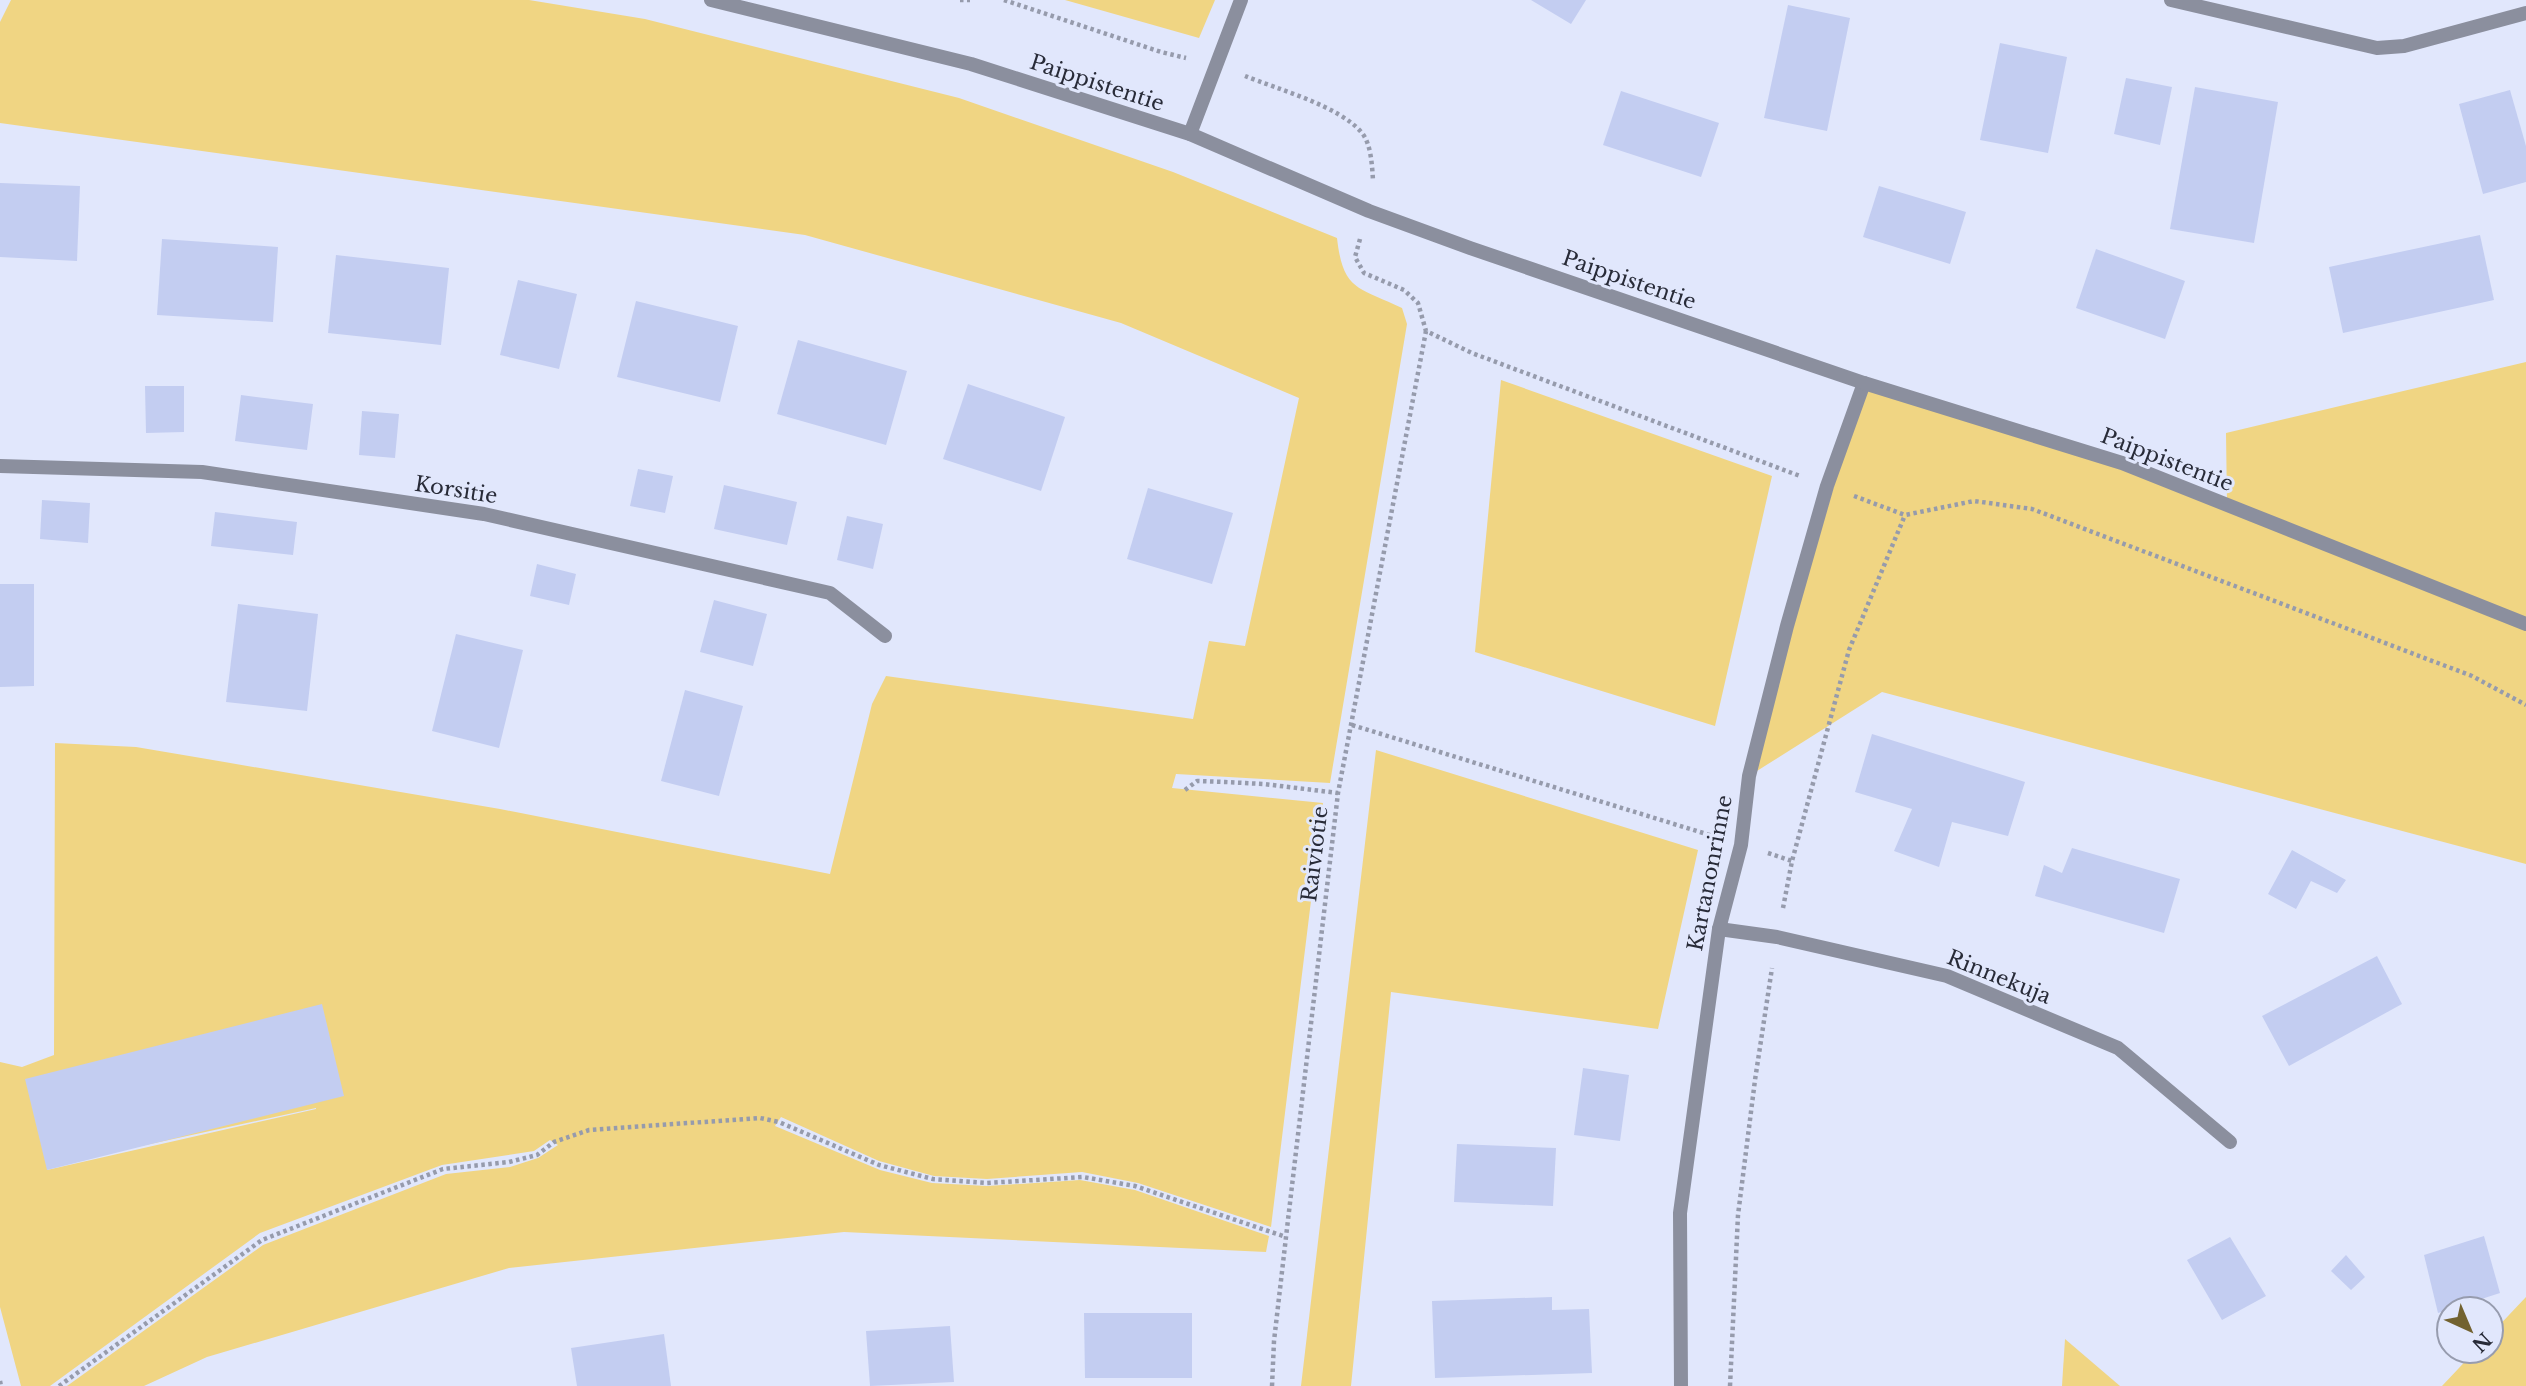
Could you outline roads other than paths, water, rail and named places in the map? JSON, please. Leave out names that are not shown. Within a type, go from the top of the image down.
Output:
[{"type":"street","name":"Paippistentie","points":[[711,0],[971,64],[1190,134],[1382,216],[1864,383],[2122,463],[2526,624]]},
{"type":"street","points":[[1190,134],[1241,0]]},
{"type":"street","points":[[2171,0],[2377,48],[2403,46],[2526,13]]},
{"type":"street","name":"Kartanonrinne","points":[[1681,1386],[1679,1213],[1719,929],[1741,845],[1749,776],[1787,626],[1828,486],[1864,383]]},
{"type":"street","name":"Korsitie","points":[[0,466],[202,472],[484,514],[830,593],[885,635]]},
{"type":"street","name":"Rinnekuja","points":[[1719,929],[1777,937],[1947,976],[2118,1048],[2230,1142]]}]
